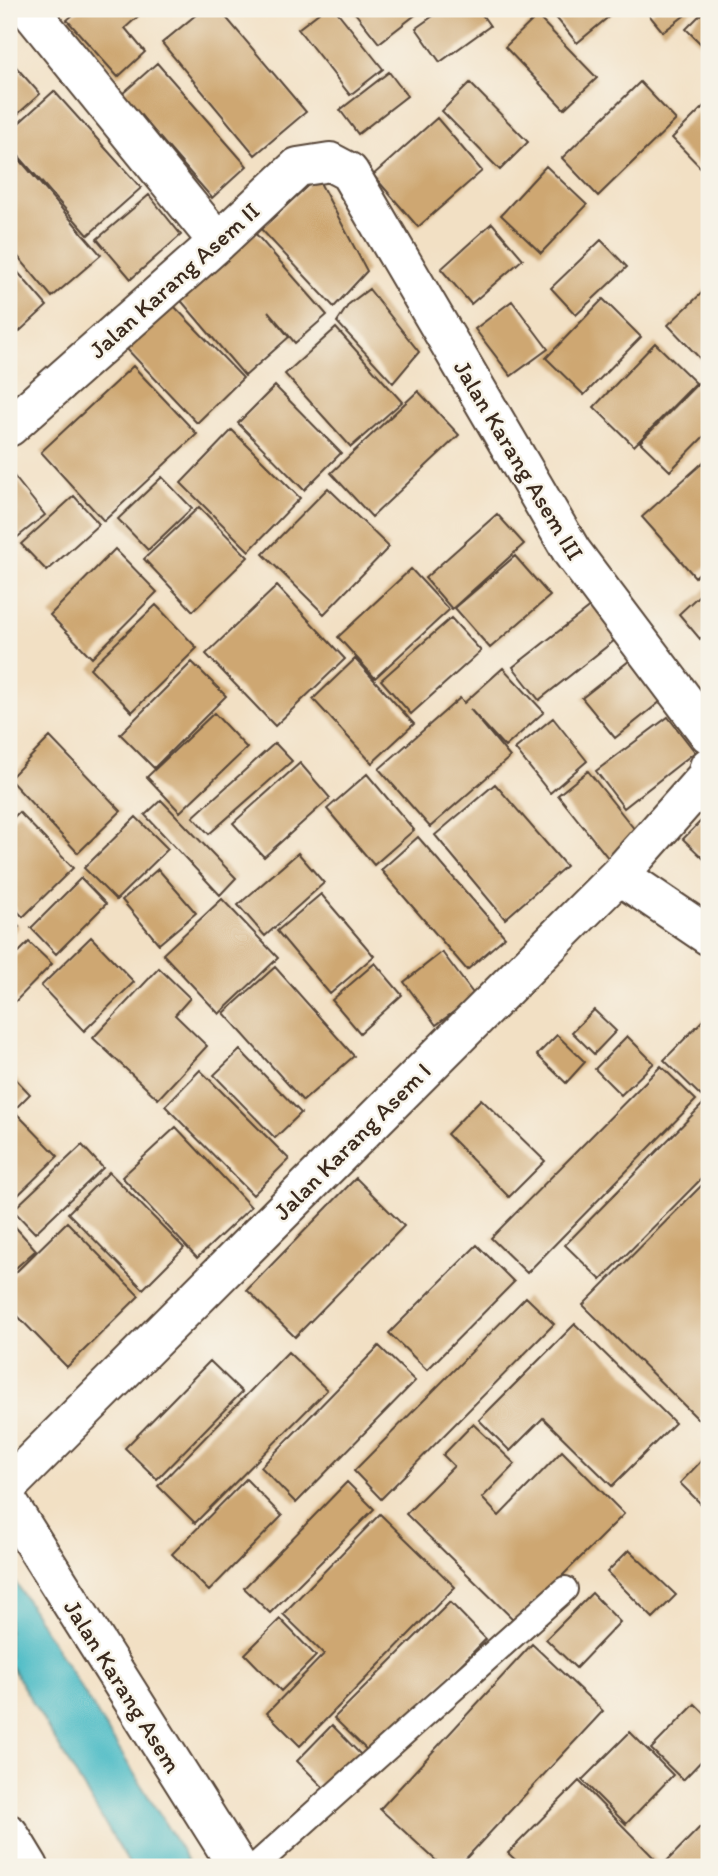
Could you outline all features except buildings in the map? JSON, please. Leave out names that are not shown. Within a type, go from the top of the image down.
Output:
[{"type":"street","points":[[29,9],[218,242]]},
{"type":"street","name":"Jalan Karang Asem II","points":[[9,427],[218,242],[298,167],[330,162],[349,172]]},
{"type":"street","name":"Jalan Karang Asem III","points":[[349,172],[572,552],[709,734]]},
{"type":"street","points":[[709,767],[707,776],[619,875],[709,936]]},
{"type":"street","name":"Jalan Karang Asem I","points":[[9,1485],[619,875]]},
{"type":"street","name":"Jalan Karang Asem","points":[[9,1504],[238,1867]]},
{"type":"street","points":[[9,1835],[29,1867]]},
{"type":"lane","points":[[254,1867],[565,1589]]},
{"type":"water","points":[[9,1572],[192,1867],[131,1867],[9,1663]]}]
